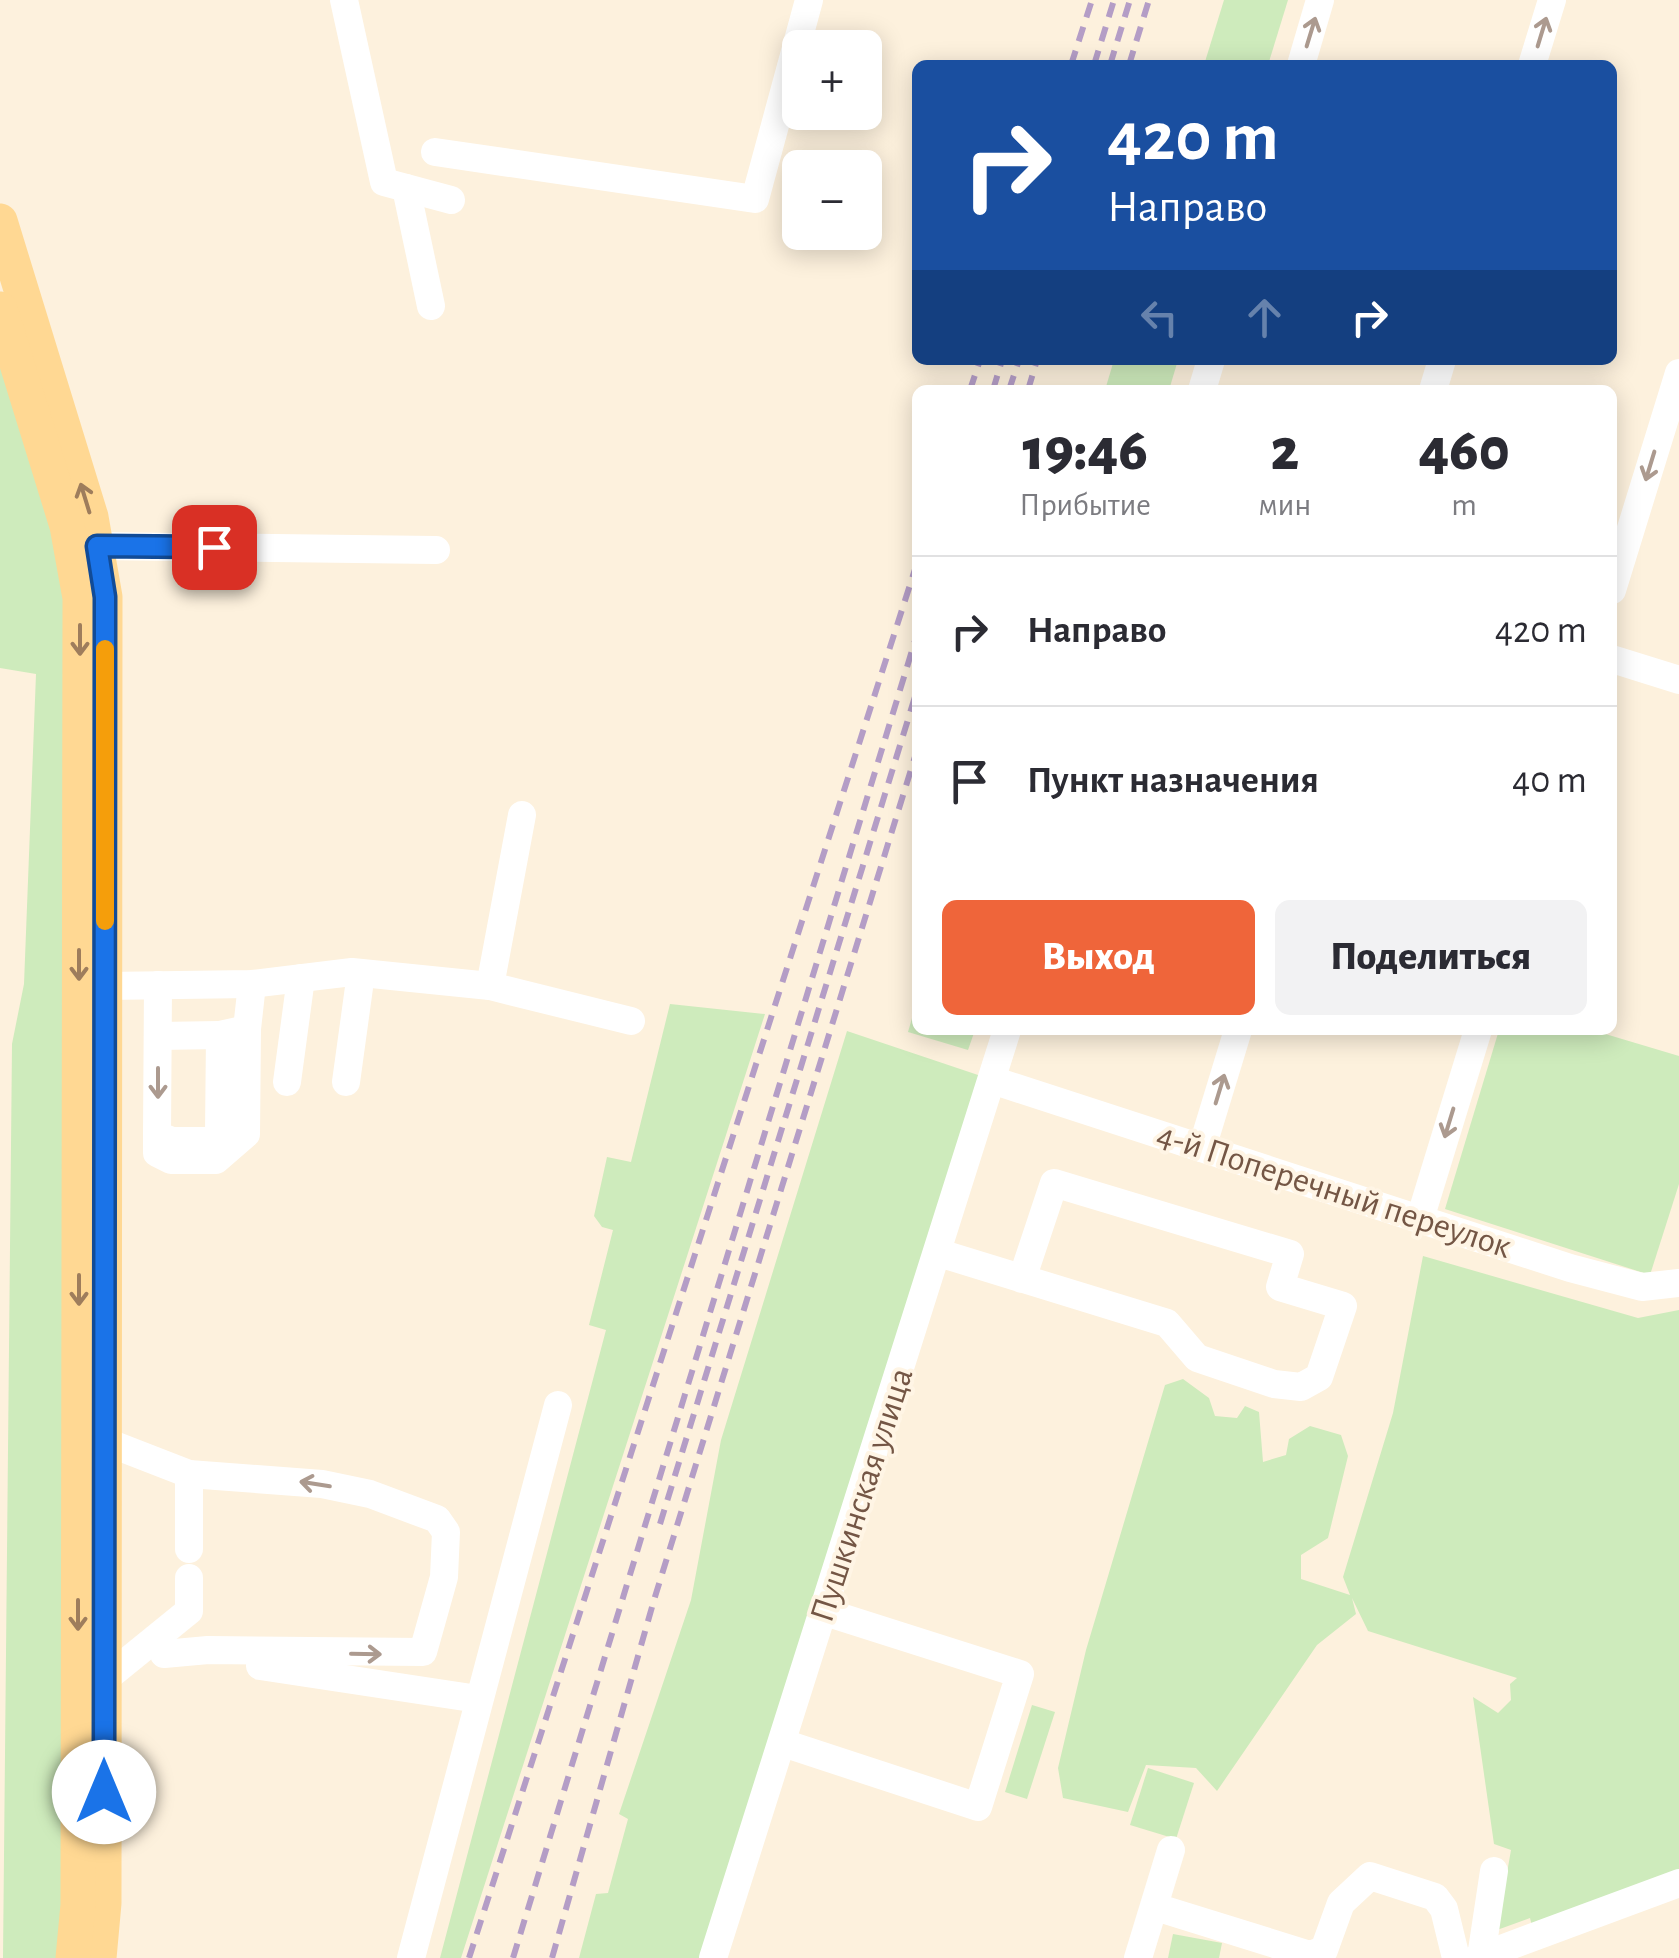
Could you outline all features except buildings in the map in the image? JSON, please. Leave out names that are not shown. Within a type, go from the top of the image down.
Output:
[{"type":"main road","points":[[0,221],[97,546],[105,597],[105,986],[78,1905],[73,1958]]},
{"type":"main road","points":[[0,309],[66,526],[80,598],[91,1441],[104,1680],[104,1904],[99,1958]]},
{"type":"street","points":[[344,0],[431,306]]},
{"type":"street","points":[[435,152],[754,200],[809,0]]},
{"type":"street","points":[[1302,60],[1320,0]]},
{"type":"street","points":[[1534,60],[1552,0]]},
{"type":"street","points":[[395,185],[451,200]]},
{"type":"street","points":[[1617,574],[1679,372]]},
{"type":"street","points":[[97,546],[436,550]]},
{"type":"street","points":[[1617,660],[1679,680]]},
{"type":"street","points":[[490,986],[522,816]]},
{"type":"street","points":[[105,986],[252,984],[360,973],[490,986],[631,1021]]},
{"type":"street","points":[[346,1082],[360,973]]},
{"type":"street","points":[[287,1082],[301,978]]},
{"type":"street","points":[[158,986],[158,1135],[172,1141],[210,1141],[219,1133],[233,1032],[252,984]]},
{"type":"street","points":[[158,1036],[233,1032]]},
{"type":"street","name":"Пушкинская улица","points":[[712,1958],[826,1612],[1006,1035]]},
{"type":"street","points":[[1202,1148],[1236,1035]]},
{"type":"street","points":[[1420,1218],[1476,1035]]},
{"type":"street","name":"4-й Поперечный переулок","points":[[992,1080],[1626,1284],[1679,1283]]},
{"type":"street","points":[[939,1253],[1167,1324],[1197,1358],[1290,1387],[1311,1384],[1319,1377],[1343,1306],[1280,1287],[1290,1254],[1054,1183],[1022,1278]]},
{"type":"street","points":[[411,1958],[558,1405]]},
{"type":"street","points":[[91,1441],[189,1474],[322,1484],[370,1494],[437,1519],[446,1532],[444,1577],[429,1644],[414,1655],[208,1650],[151,1653]]},
{"type":"street","points":[[189,1474],[189,1549]]},
{"type":"street","points":[[104,1680],[151,1653],[189,1611],[189,1578]]},
{"type":"street","points":[[783,1743],[978,1808],[980,1803],[1020,1674],[826,1612]]},
{"type":"street","points":[[151,1653],[478,1699]]},
{"type":"street","points":[[1138,1958],[1171,1850]]},
{"type":"street","points":[[1471,1958],[1494,1871]]},
{"type":"street","points":[[1162,1908],[1310,1955],[1324,1950],[1341,1903],[1370,1876],[1435,1897],[1471,1958]]},
{"type":"street","points":[[1471,1958],[1679,1883]]},
{"type":"green space","points":[[1224,0],[1288,0],[1270,60],[1206,60]]},
{"type":"green space","points":[[0,333],[71,570],[69,1958],[3,1958],[12,1044],[24,984],[36,674],[0,668]]},
{"type":"green space","points":[[1112,365],[1176,365],[1170,385],[1106,385]]},
{"type":"green space","points":[[670,1004],[765,1014],[461,1958],[440,1958],[606,1330],[589,1325],[613,1230],[602,1227],[594,1216],[607,1157],[631,1162]]},
{"type":"green space","points":[[847,1031],[984,1077],[703,1958],[579,1958],[596,1894],[608,1893],[628,1819],[619,1814],[691,1600],[721,1440]]},
{"type":"green space","points":[[918,1035],[973,1035],[968,1050]]},
{"type":"green space","points":[[1497,1035],[1609,1035],[1679,1056],[1679,1184],[1650,1275],[1445,1209]]},
{"type":"green space","points":[[1423,1256],[1638,1318],[1679,1310],[1679,1870],[1532,1926],[1530,1918],[1497,1930],[1511,1850],[1494,1844],[1473,1697],[1498,1713],[1511,1700],[1510,1684],[1517,1678],[1368,1631],[1352,1598],[1356,1614],[1317,1645],[1217,1791],[1196,1768],[1146,1765],[1128,1812],[1063,1798],[1058,1768],[1086,1650],[1165,1385],[1183,1379],[1209,1398],[1215,1416],[1237,1418],[1245,1406],[1259,1412],[1263,1462],[1286,1455],[1289,1439],[1310,1426],[1341,1435],[1348,1456],[1328,1538],[1301,1555],[1301,1579],[1350,1595],[1343,1577],[1393,1413]]},
{"type":"green space","points":[[1032,1705],[1055,1712],[1027,1799],[1005,1792]]},
{"type":"green space","points":[[1148,1768],[1194,1783],[1176,1839],[1130,1825]]},
{"type":"green space","points":[[1173,1934],[1222,1943],[1219,1958],[1168,1958]]},
{"type":"railway","points":[[1073,60],[1092,0]]},
{"type":"railway","points":[[1096,60],[1114,0]]},
{"type":"railway","points":[[1112,60],[1130,0]]},
{"type":"railway","points":[[1131,60],[1149,0]]},
{"type":"railway","points":[[972,385],[978,365]]},
{"type":"railway","points":[[994,385],[1000,365]]},
{"type":"railway","points":[[1011,385],[1017,365]]},
{"type":"railway","points":[[1030,385],[1036,365]]},
{"type":"railway","points":[[469,1958],[912,579]]},
{"type":"railway","points":[[513,1958],[912,651]]},
{"type":"railway","points":[[660,1524],[912,706]]},
{"type":"railway","points":[[552,1958],[654,1600],[912,766]]},
{"type":"slow traffic","points":[[105,649],[105,921]]},
{"type":"route","points":[[104,1792],[105,597],[97,546],[214,547]]}]
